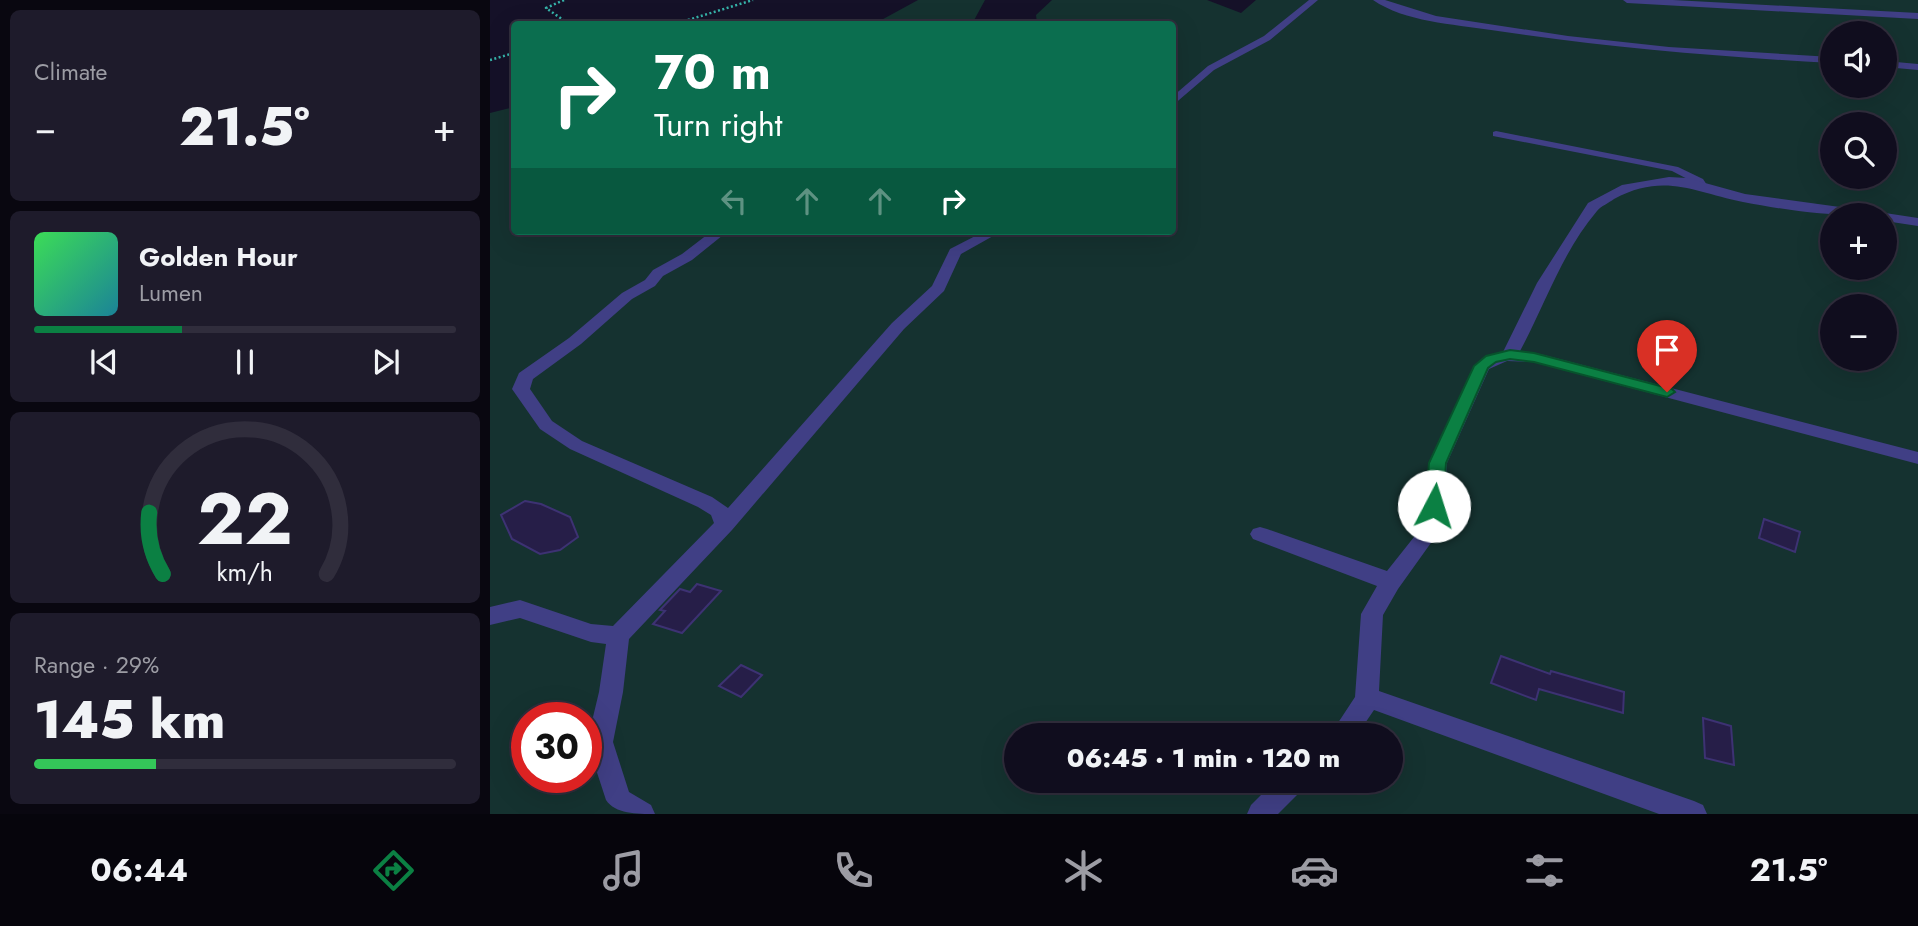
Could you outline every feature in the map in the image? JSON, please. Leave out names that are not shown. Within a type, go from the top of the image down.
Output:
[{"type":"street","points":[[1176,99],[1211,68],[1267,38],[1314,0]]},
{"type":"street","points":[[1377,0],[1436,19],[1568,39],[1669,50],[1820,59]]},
{"type":"street","points":[[1627,0],[1918,16]]},
{"type":"street","points":[[1897,65],[1918,67]]},
{"type":"street","points":[[1510,354],[1544,283],[1593,206],[1626,188],[1668,181],[1687,182],[1744,198],[1820,208]]},
{"type":"street","points":[[1897,219],[1918,222]]},
{"type":"street","points":[[716,235],[687,257],[658,272],[650,283],[627,296],[575,341],[525,377],[521,388],[546,425],[576,445],[705,502],[720,511],[725,525]]},
{"type":"street","points":[[642,814],[619,800],[600,742],[611,692],[618,636],[725,525],[898,326],[939,288],[955,252],[987,235]]},
{"type":"street","points":[[1352,723],[1367,697],[1372,614],[1390,583],[1423,540],[1434,506],[1438,463],[1482,366],[1491,359],[1510,354],[1534,357],[1918,458]]},
{"type":"street","points":[[1260,534],[1390,583]]},
{"type":"street","points":[[490,616],[520,609],[591,633],[618,636]]},
{"type":"street","points":[[1367,697],[1694,814]]},
{"type":"street","points":[[1260,814],[1281,793]]},
{"type":"lane","points":[[1496,134],[1675,169],[1699,181],[1704,188]]},
{"type":"path","points":[[564,0],[546,8],[565,21]]},
{"type":"path","points":[[685,21],[753,0]]},
{"type":"path","points":[[490,60],[511,54]]},
{"type":"green space","points":[[918,0],[985,0],[974,21],[880,21]]},
{"type":"green space","points":[[1052,0],[1207,0],[1241,13],[1256,0],[1918,0],[1918,814],[490,814],[490,113],[511,108],[511,235],[1176,235],[1176,21],[1037,21],[1036,15]]},
{"type":"building","points":[[525,501],[541,504],[570,517],[578,537],[560,550],[540,554],[512,539],[501,515]]},
{"type":"building","points":[[1764,519],[1800,532],[1795,552],[1759,538]]},
{"type":"building","points":[[697,584],[721,591],[682,633],[653,624],[665,611],[660,610],[680,589],[690,592]]},
{"type":"building","points":[[1501,656],[1550,674],[1551,671],[1624,692],[1623,713],[1539,689],[1536,700],[1491,683]]},
{"type":"building","points":[[741,665],[762,675],[741,697],[719,686]]},
{"type":"building","points":[[1703,718],[1731,726],[1734,765],[1705,758]]},
{"type":"route","points":[[1434,506],[1438,463],[1482,366],[1491,359],[1510,354],[1534,357],[1667,392]]}]
